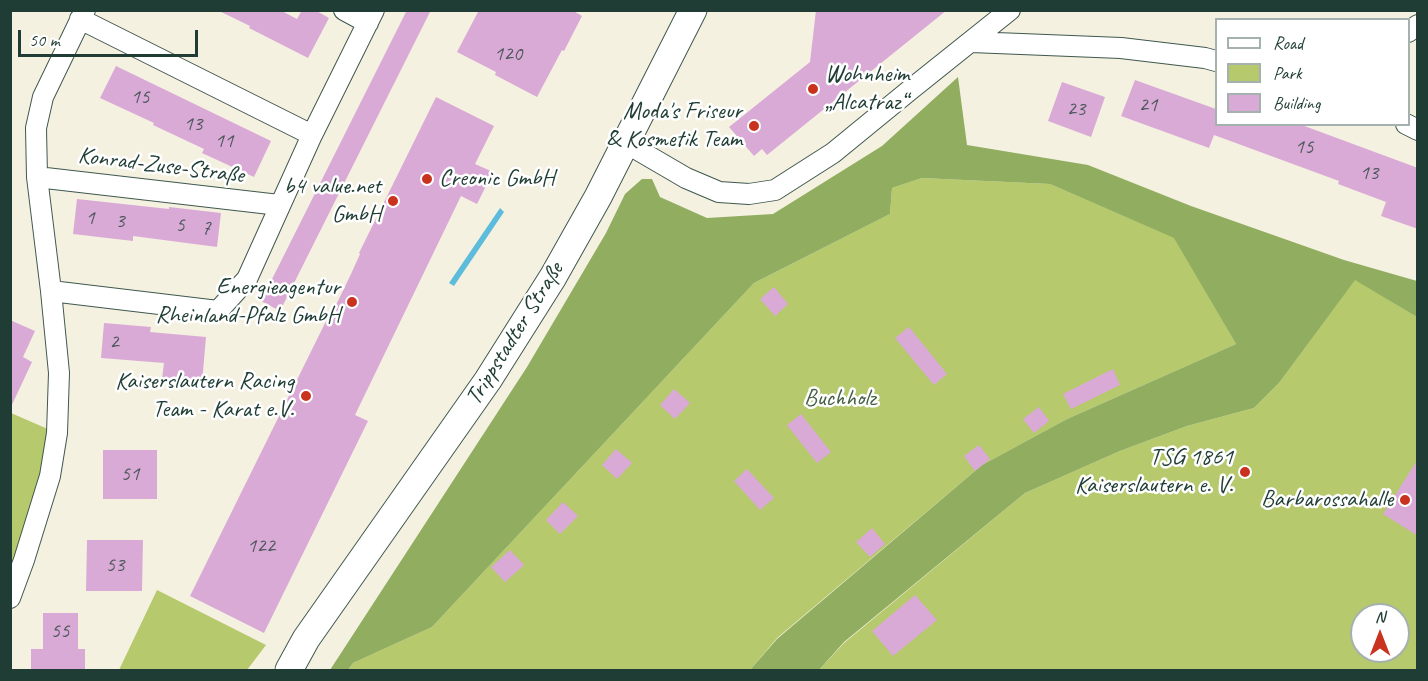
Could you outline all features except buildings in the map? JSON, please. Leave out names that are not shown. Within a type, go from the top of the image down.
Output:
[{"type":"main road","name":"Trippstadter Straße","points":[[290,670],[306,639],[488,380],[553,277],[598,197],[693,10]]},
{"type":"main road","name":"Trippstadter Straße","points":[[275,670],[306,639]]},
{"type":"street","points":[[51,291],[219,311],[247,279],[312,135],[371,17],[344,10]]},
{"type":"street","points":[[626,143],[686,178],[719,192],[749,194],[775,190],[833,153],[1010,10]]},
{"type":"street","points":[[10,598],[50,476],[57,434],[59,373],[37,177],[36,128],[43,98],[82,15],[312,135]]},
{"type":"street","points":[[971,42],[1121,48],[1215,61]]},
{"type":"street","name":"Konrad-Zuse-Straße","points":[[37,177],[279,205]]},
{"type":"green space","points":[[958,77],[967,145],[1088,165],[1191,206],[1344,260],[1417,281],[1417,317],[1355,280],[1279,383],[1254,408],[1187,426],[1120,451],[1025,493],[844,642],[819,670],[750,670],[777,639],[982,465],[1067,419],[1236,344],[1174,238],[1050,184],[922,178],[892,188],[890,214],[754,283],[432,627],[353,663],[348,670],[330,670],[527,367],[606,233],[625,194],[642,179],[652,179],[660,197],[707,218],[773,214],[882,146]]},
{"type":"green space","name":"Buchholz","points":[[922,178],[1050,184],[1175,238],[1236,344],[1067,419],[982,465],[777,638],[750,670],[348,670],[353,663],[432,627],[754,283],[890,214],[892,188]]},
{"type":"green space","name":"TSG 1861 Kaiserslautern e. V.","points":[[1355,279],[1417,317],[1417,670],[819,670],[844,643],[1025,493],[1120,451],[1187,426],[1254,408],[1279,383]]},
{"type":"green space","points":[[11,413],[57,433],[11,598]]},
{"type":"green space","points":[[157,590],[266,645],[247,670],[119,670]]},
{"type":"water","points":[[500,208],[504,212],[454,286],[449,283]]},
{"type":"place","name":"Wohnheim „Alcatraz“","points":[[813,89]]},
{"type":"place","name":"Moda's Friseur & Kosmetik Team","points":[[754,126]]},
{"type":"place","name":"Creonic GmbH","points":[[427,179]]},
{"type":"place","name":"b4 value.net GmbH","points":[[393,201]]},
{"type":"place","name":"Energieagentur Rheinland-Pfalz GmbH","points":[[352,302]]},
{"type":"place","name":"Kaiserslautern Racing Team - Karat e.V.","points":[[306,396]]},
{"type":"place","name":"TSG 1861 Kaiserslautern e. V.","points":[[1245,472]]},
{"type":"place","name":"Barbarossahalle","points":[[1405,500]]}]
